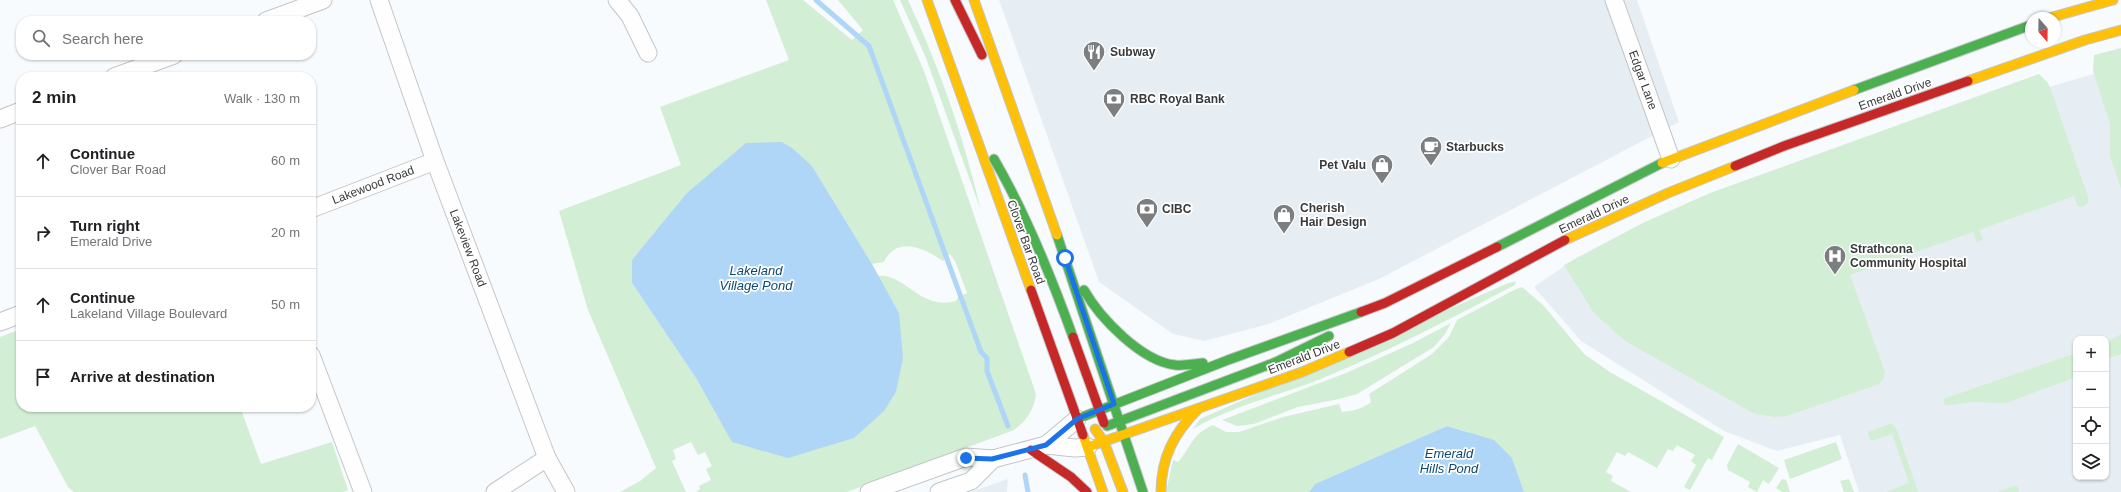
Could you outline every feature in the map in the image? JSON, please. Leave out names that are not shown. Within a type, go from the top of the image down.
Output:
[{"type":"main road","name":"Clover Bar Road","points":[[927,0],[965,110],[1103,492]]},
{"type":"main road","points":[[955,0],[1024,138]]},
{"type":"main road","points":[[974,0],[1024,138],[1144,492]]},
{"type":"main road","points":[[2061,13],[2113,0]]},
{"type":"main road","name":"Emerald Drive","points":[[1077,419],[1228,360],[1386,303],[1671,159],[1783,116],[2025,27]]},
{"type":"main road","name":"Emerald Drive","points":[[2061,44],[2121,30]]},
{"type":"main road","name":"Emerald Drive","points":[[1088,447],[1302,372],[1393,333],[1560,243],[1668,193],[1784,146],[2048,48]]},
{"type":"main road","points":[[965,110],[1014,195],[1062,304],[1098,411],[1106,426],[1124,434]]},
{"type":"main road","points":[[1065,258],[1094,308],[1134,347],[1160,360],[1175,365],[1228,360]]},
{"type":"main road","points":[[1088,447],[1098,432],[1106,426],[1276,362],[1337,331],[1386,303]]},
{"type":"main road","points":[[1160,492],[1160,480],[1165,453],[1181,426],[1202,406]]},
{"type":"main road","points":[[1077,419],[1098,432],[1104,442],[1123,492]]},
{"type":"main road","points":[[1038,448],[1087,492]]},
{"type":"street","points":[[280,16],[323,0]]},
{"type":"street","name":"Lakeview Road","points":[[379,0],[435,161],[547,458],[566,492]]},
{"type":"street","points":[[617,0],[630,16],[648,53]]},
{"type":"street","name":"Edgar Lane","points":[[1614,0],[1671,159]]},
{"type":"street","points":[[128,72],[160,60]]},
{"type":"street","points":[[0,119],[16,113]]},
{"type":"street","name":"Lakewood Road","points":[[316,207],[435,161]]},
{"type":"street","points":[[0,322],[16,316]]},
{"type":"street","points":[[316,368],[363,492]]},
{"type":"street","points":[[1038,448],[1077,419]]},
{"type":"street","points":[[874,491],[966,458],[992,459],[1038,448],[1088,447]]},
{"type":"street","points":[[495,492],[547,458]]},
{"type":"street","points":[[939,492],[971,481],[992,459]]},
{"type":"shaded area","points":[[999,0],[1637,0],[1679,122],[1379,279],[1269,324],[1204,341],[1173,334],[1099,282]]},
{"type":"shaded area","name":"Strathcona Community Hospital","points":[[2121,66],[2121,492],[1859,492],[1840,435],[1777,451],[1724,431],[1581,341],[1534,287],[1576,258],[1643,223],[1692,201],[2042,89]]},
{"type":"shaded area","points":[[1008,479],[1007,492],[970,492]]},
{"type":"green space","points":[[766,0],[803,0],[852,40],[863,30],[838,0],[893,0],[924,71],[1036,394],[1034,405],[1023,422],[1014,430],[847,492],[696,492],[700,489],[699,486],[711,480],[706,469],[712,466],[705,452],[698,455],[691,442],[673,450],[676,459],[672,461],[686,492],[620,492],[640,481],[656,468],[588,310],[559,211],[681,165],[660,107],[789,60]],"holes":[[[812,166],[872,264],[884,262],[889,254],[903,246],[919,248],[943,261],[950,254],[955,261],[967,293],[958,297],[956,301],[943,303],[932,301],[896,280],[887,276],[878,276],[899,313],[732,441],[696,378],[632,283],[632,260],[655,234]]]},
{"type":"green space","points":[[900,0],[908,0],[941,77],[959,130],[981,211],[926,58]]},
{"type":"green space","points":[[2121,48],[2121,189],[2110,156],[2110,124],[2093,71],[2094,55]]},
{"type":"green space","points":[[2039,74],[2048,83],[2051,90],[2089,200],[2086,205],[2078,207],[2074,196],[1979,230],[1983,240],[1977,242],[1973,232],[1850,275],[1885,372],[1884,378],[1879,384],[1787,416],[1773,417],[1753,413],[1625,341],[1594,313],[1564,265],[1643,223],[1710,193]]},
{"type":"green space","points":[[1516,281],[1515,285],[1372,357],[1323,378],[1224,413],[1193,429],[1200,419],[1506,284]]},
{"type":"green space","points":[[1522,287],[1543,305],[1584,354],[1610,372],[1724,437],[1712,460],[1708,458],[1690,490],[1684,487],[1696,465],[1691,461],[1695,455],[1677,445],[1673,451],[1668,449],[1657,468],[1628,452],[1625,456],[1617,452],[1606,472],[1613,476],[1611,481],[1631,492],[1524,492],[1512,458],[1468,432],[1447,426],[1315,484],[1309,492],[1166,492],[1173,460],[1178,462],[1192,441],[1206,429],[1213,425],[1226,432],[1239,432],[1283,417],[1339,404],[1342,412],[1361,408],[1371,402],[1369,394],[1432,354],[1449,337],[1457,320]]},
{"type":"green space","points":[[1451,323],[1445,334],[1434,347],[1357,394],[1298,407],[1254,424],[1237,426],[1222,420],[1346,373],[1413,343]]},
{"type":"green space","points":[[16,331],[16,412],[242,412],[261,464],[332,442],[348,490],[343,492],[74,492],[68,487],[35,426],[0,439],[0,337]]},
{"type":"green space","points":[[2121,334],[2121,354],[2109,358],[2109,341]]},
{"type":"green space","points":[[2073,354],[2073,378],[2006,403],[1970,402],[1945,406],[1943,399]]},
{"type":"green space","points":[[1892,423],[1897,430],[1918,492],[1886,492],[1909,483],[1892,434],[1872,441],[1869,438],[1868,432]]},
{"type":"green space","points":[[1836,442],[1842,459],[1790,479],[1784,460]]},
{"type":"green space","points":[[1738,444],[1779,468],[1769,484],[1763,480],[1757,492],[1748,487],[1750,482],[1728,470],[1727,465]]},
{"type":"green space","points":[[1782,479],[1786,480],[1790,492],[1782,492],[1776,488]]},
{"type":"green space","points":[[1849,479],[1854,492],[1844,492],[1840,481]]},
{"type":"green space","points":[[2017,485],[2019,492],[1997,492]]},
{"type":"water","name":"Lakeland Village Pond","points":[[782,142],[792,148],[812,166],[872,264],[899,313],[903,358],[896,392],[884,411],[854,438],[788,458],[732,442],[696,378],[632,283],[632,260],[687,193],[746,143]]},
{"type":"water","name":"Emerald Hills Pond","points":[[1447,426],[1494,440],[1512,458],[1524,492],[1309,492],[1315,484]]},
{"type":"waterway","points":[[816,0],[869,46],[981,352],[987,358],[987,371],[1008,426]]},
{"type":"waterway","points":[[1025,475],[1028,492]]},
{"type":"traffic: fast","points":[[1854,90],[2025,27]]},
{"type":"traffic: fast","points":[[994,159],[1027,223],[1056,291],[1073,337]]},
{"type":"traffic: fast","points":[[1497,247],[1662,163]]},
{"type":"traffic: fast","points":[[1057,235],[1143,492]]},
{"type":"traffic: fast","points":[[1084,290],[1100,313],[1111,325],[1135,347],[1149,356],[1162,362],[1175,365],[1203,363]]},
{"type":"traffic: fast","points":[[1077,419],[1228,360],[1361,312]]},
{"type":"traffic: fast","points":[[1107,426],[1276,362],[1329,336]]},
{"type":"traffic: slow","points":[[927,0],[1031,290]]},
{"type":"traffic: slow","points":[[974,0],[1057,235]]},
{"type":"traffic: slow","points":[[2061,15],[2113,0]]},
{"type":"traffic: slow","points":[[1968,81],[2085,40],[2121,30]]},
{"type":"traffic: slow","points":[[1662,163],[1854,90]]},
{"type":"traffic: slow","points":[[1565,240],[1668,193],[1735,166]]},
{"type":"traffic: slow","points":[[1088,447],[1302,372],[1349,352]]},
{"type":"traffic: slow","points":[[1161,492],[1163,468],[1170,447],[1182,427],[1198,409]]},
{"type":"traffic: slow","points":[[1095,429],[1104,442],[1123,492]]},
{"type":"traffic: slow","points":[[1083,435],[1103,492]]},
{"type":"traffic: jam","points":[[955,0],[982,55]]},
{"type":"traffic: jam","points":[[1735,166],[1784,146],[1968,81]]},
{"type":"traffic: jam","points":[[1349,352],[1393,333],[1565,240]]},
{"type":"traffic: jam","points":[[1361,312],[1385,303],[1497,247]]},
{"type":"traffic: jam","points":[[1031,290],[1083,435]]},
{"type":"traffic: jam","points":[[1073,337],[1104,423]]},
{"type":"traffic: jam","points":[[1031,450],[1071,477],[1087,492]]},
{"type":"place","name":"Subway","points":[[1094,72]]},
{"type":"place","name":"RBC Royal Bank","points":[[1114,118]]},
{"type":"place","name":"Starbucks","points":[[1431,166]]},
{"type":"place","name":"Pet Valu","points":[[1382,184]]},
{"type":"place","name":"CIBC","points":[[1147,228]]},
{"type":"place","name":"Cherish Hair Design","points":[[1284,234]]},
{"type":"place","name":"Strathcona Community Hospital","points":[[1835,276]]},
{"type":"route","points":[[966,458],[992,459],[1046,445],[1077,419],[1114,404],[1065,258]]}]
